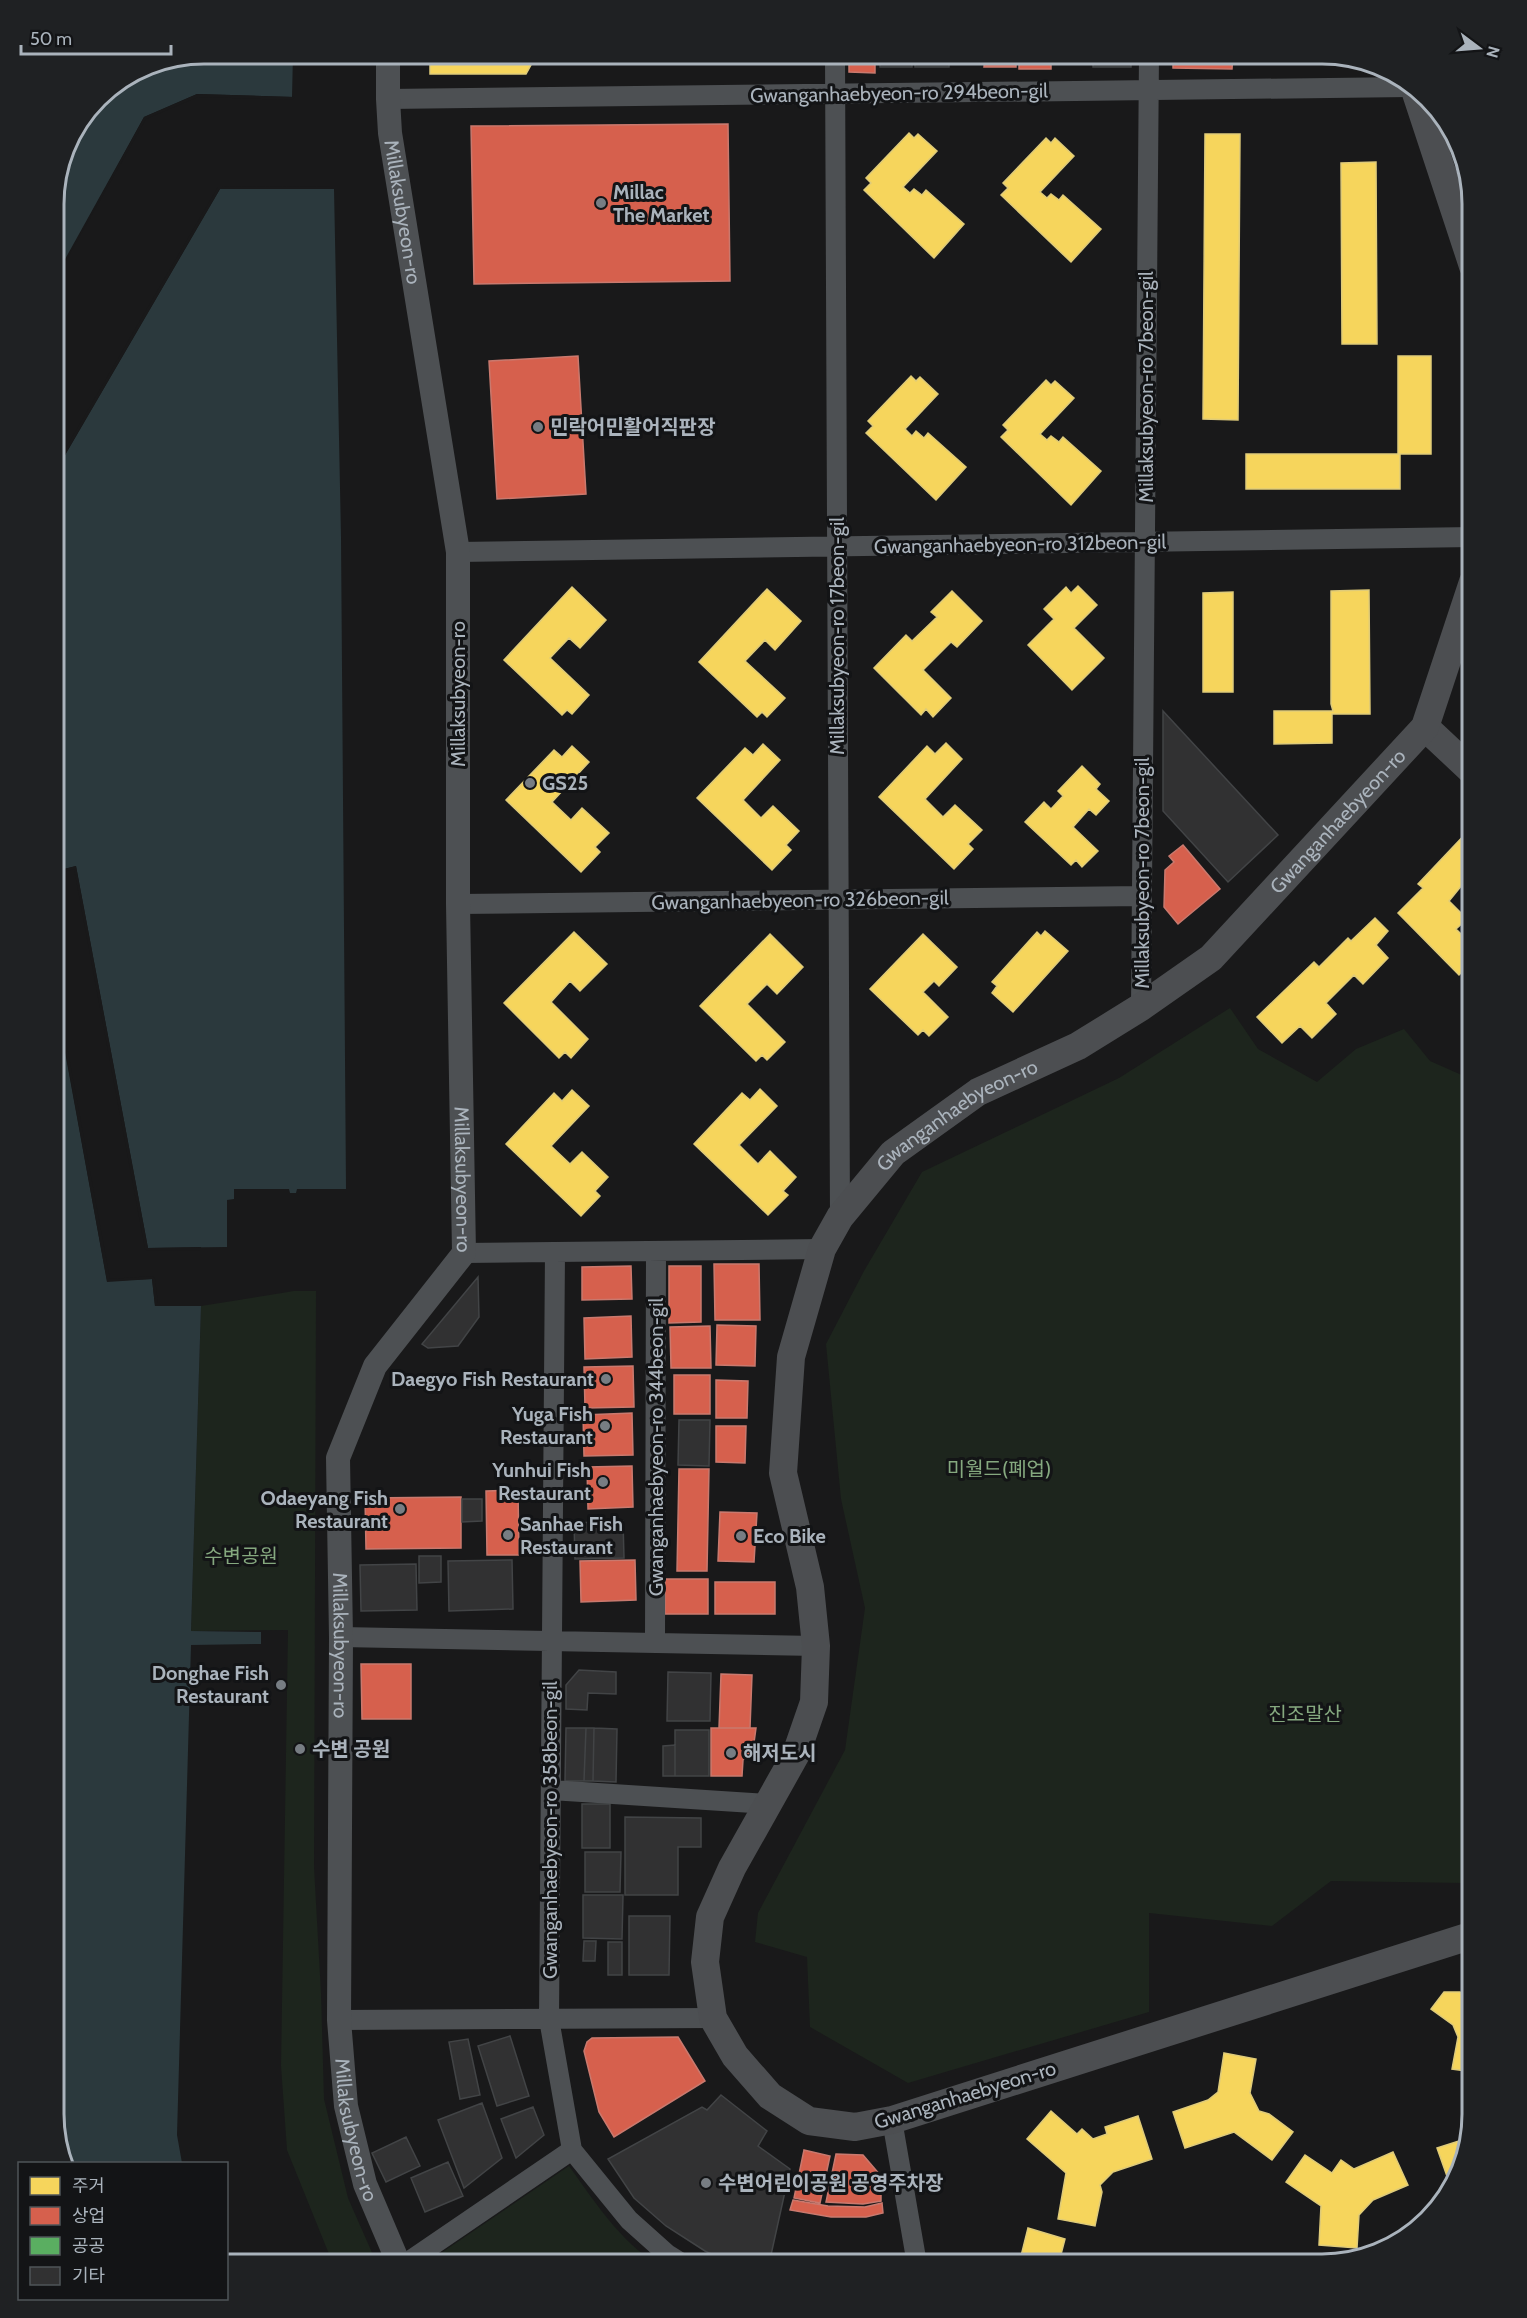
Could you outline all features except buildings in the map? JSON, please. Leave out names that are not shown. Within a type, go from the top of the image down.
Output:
[{"type":"main road","points":[[1419,103],[1462,233]]},
{"type":"main road","name":"Gwanganhaebyeon-ro","points":[[1462,615],[1425,727],[1211,958],[1141,1007],[1078,1046],[978,1092],[893,1153],[840,1218],[822,1249],[791,1357],[783,1473],[810,1587],[816,1646],[814,1702],[796,1754],[732,1868],[710,1917],[705,1962],[713,2018],[735,2055],[770,2096],[809,2121],[855,2127],[892,2120],[1462,1939]]},
{"type":"main road","points":[[1425,727],[1462,762]]},
{"type":"street","name":"Millaksubyeon-ro","points":[[388,65],[392,145],[458,552],[458,904],[464,1253],[375,1366],[338,1458],[341,1637],[339,2020],[346,2106],[365,2184],[394,2253]]},
{"type":"street","name":"Millaksubyeon-ro 17beon-gil","points":[[835,65],[840,1218]]},
{"type":"street","name":"Millaksubyeon-ro 7beon-gil","points":[[1141,1007],[1149,65]]},
{"type":"street","name":"Gwanganhaebyeon-ro 294beon-gil","points":[[388,99],[1399,87]]},
{"type":"street","name":"Gwanganhaebyeon-ro 312beon-gil","points":[[458,552],[1462,537]]},
{"type":"street","name":"Gwanganhaebyeon-ro 326beon-gil","points":[[458,904],[1142,896]]},
{"type":"street","points":[[464,1253],[822,1249]]},
{"type":"street","name":"Gwanganhaebyeon-ro 344beon-gil","points":[[655,1643],[656,1251]]},
{"type":"street","points":[[552,1641],[555,1252]]},
{"type":"street","points":[[341,1637],[816,1646]]},
{"type":"street","name":"Gwanganhaebyeon-ro 358beon-gil","points":[[552,1641],[549,2019],[572,2150]]},
{"type":"street","points":[[550,1790],[767,1803]]},
{"type":"street","points":[[339,2020],[713,2018]]},
{"type":"street","points":[[892,2120],[915,2254]]},
{"type":"street","points":[[421,2253],[572,2150],[629,2220],[667,2253]]},
{"type":"green space","name":"진조말산","points":[[1230,1008],[1258,1049],[1317,1082],[1356,1049],[1404,1029],[1430,1061],[1462,1075],[1462,1883],[1331,1881],[1272,1926],[1149,1913],[1149,2012],[908,2083],[810,2027],[807,1957],[755,1942],[758,1913],[845,1750],[865,1608],[841,1499],[826,1344],[864,1271],[922,1172],[1119,1078]]},
{"type":"green space","name":"수변공원","points":[[294,1291],[316,1291],[314,1867],[324,2099],[348,2198],[372,2253],[329,2253],[287,2150],[281,2066],[288,1630],[191,1631],[201,1306]]},
{"type":"green space","points":[[569,2166],[619,2232],[642,2253],[441,2253]]},
{"type":"shaded area","points":[[293,65],[292,97],[197,94],[144,117],[65,259],[65,195],[69,168],[79,142],[93,119],[119,93],[151,75],[177,67]]},
{"type":"shaded area","points":[[220,189],[334,189],[341,537],[346,1189],[297,1189],[296,1193],[290,1193],[289,1189],[234,1189],[234,1199],[227,1200],[227,1247],[148,1248],[76,866],[65,869],[65,455]]},
{"type":"shaded area","points":[[65,1050],[107,1281],[152,1279],[155,1306],[201,1306],[191,1631],[261,1632],[261,1644],[191,1645],[177,2135],[182,2162],[73,2162],[69,2150],[64,2114]]},
{"type":"pier","points":[[197,94],[295,97],[292,100],[198,97],[146,119],[65,263],[65,262],[144,117]]},
{"type":"pier","points":[[334,186],[334,189],[220,189],[65,455],[65,449],[218,187]]},
{"type":"pier","points":[[76,866],[148,1248],[201,1247],[201,1250],[148,1251],[145,1249],[74,869],[65,872],[65,869]]},
{"type":"pier","points":[[65,1033],[110,1279],[153,1276],[158,1303],[201,1303],[201,1306],[155,1306],[152,1279],[107,1282],[65,1047]]},
{"type":"place","name":"Millac The Market","points":[[601,203]]},
{"type":"place","name":"민락어민활어직판장","points":[[538,427]]},
{"type":"place","name":"GS25","points":[[530,783]]},
{"type":"place","name":"Daegyo Fish Restaurant","points":[[606,1379]]},
{"type":"place","name":"Yuga Fish Restaurant","points":[[605,1426]]},
{"type":"place","name":"Yunhui Fish Restaurant","points":[[603,1482]]},
{"type":"place","name":"Odaeyang Fish Restaurant","points":[[400,1509]]},
{"type":"place","name":"Sanhae Fish Restaurant","points":[[508,1535]]},
{"type":"place","name":"Eco Bike","points":[[741,1536]]},
{"type":"place","name":"Donghae Fish Restaurant","points":[[281,1685]]},
{"type":"place","name":"수변 공원","points":[[300,1749]]},
{"type":"place","name":"해저도시","points":[[731,1753]]},
{"type":"place","name":"수변어린이공원 공영주차장","points":[[706,2183]]},
{"type":"park label","name":"미월드(폐업)","points":[[999,1469]]}]
